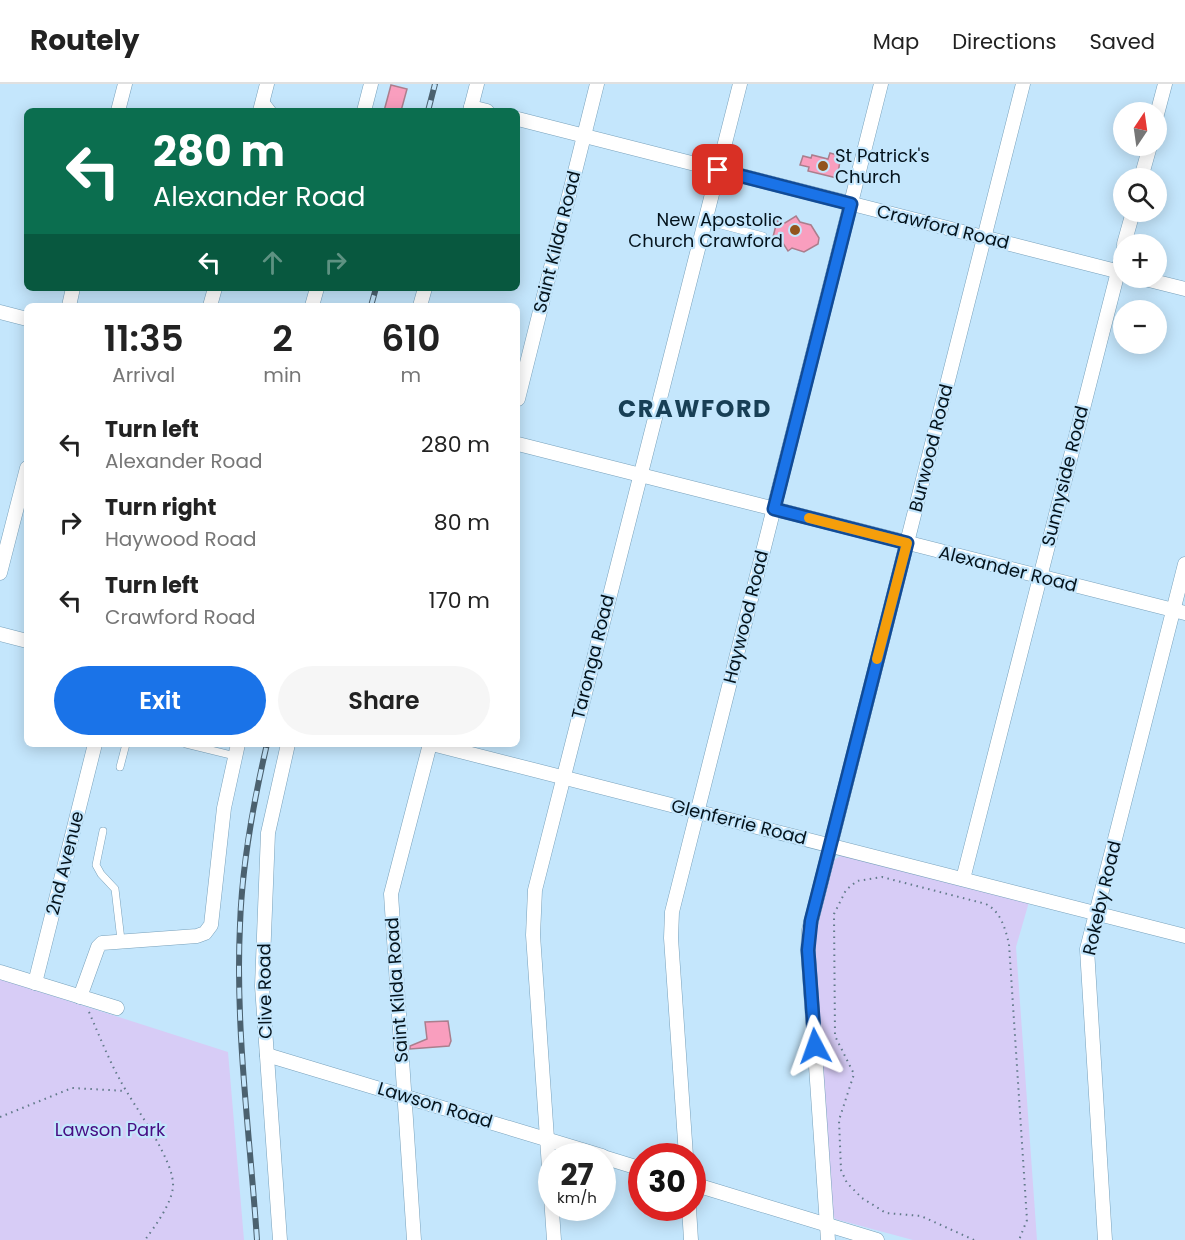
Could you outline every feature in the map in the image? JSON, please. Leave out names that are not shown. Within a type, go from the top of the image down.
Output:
[{"type":"street","points":[[119,108],[125,84]]},
{"type":"street","points":[[365,108],[371,84]]},
{"type":"street","points":[[470,108],[477,84]]},
{"type":"street","name":"Saint Kilda Road","points":[[520,391],[597,84]]},
{"type":"street","name":"Taronga Road","points":[[554,1240],[533,909],[537,880],[740,84]]},
{"type":"street","name":"Haywood Road","points":[[685,1143],[671,930],[672,912],[881,84]]},
{"type":"street","name":"Burwood Road","points":[[828,1240],[808,950],[811,921],[1023,84]]},
{"type":"street","points":[[1160,102],[1165,84]]},
{"type":"street","name":"Crawford Road","points":[[520,120],[1113,270]]},
{"type":"street","points":[[1167,284],[1185,289]]},
{"type":"street","name":"Sunnyside Road","points":[[963,879],[1116,288]]},
{"type":"street","points":[[0,312],[24,318]]},
{"type":"street","name":"Alexander Road","points":[[520,445],[1179,612]]},
{"type":"street","points":[[0,573],[24,480]]},
{"type":"street","name":"Rokeby Road","points":[[1105,1240],[1086,961],[1096,913],[1179,612],[1185,564]]},
{"type":"street","points":[[0,634],[24,640]]},
{"type":"street","name":"2nd Avenue","points":[[35,983],[94,747]]},
{"type":"street","name":"Clive Road","points":[[280,1240],[262,986],[268,832],[287,747]]},
{"type":"street","name":"Saint Kilda Road","points":[[414,1240],[391,894],[430,747]]},
{"type":"street","name":"Glenferrie Road","points":[[443,747],[1185,936]]},
{"type":"street","points":[[84,998],[98,947],[109,941],[197,936],[205,933],[211,926],[224,808],[237,750]]},
{"type":"street","points":[[0,972],[117,1008]]},
{"type":"street","name":"Lawson Road","points":[[267,1055],[557,1143]]},
{"type":"street","points":[[706,1189],[877,1240]]},
{"type":"street","points":[[690,1221],[691,1240]]},
{"type":"lane","points":[[706,221],[764,236]]},
{"type":"lane","points":[[120,767],[125,747]]},
{"type":"lane","points":[[212,747],[237,750]]},
{"type":"lane","points":[[103,831],[96,865],[101,874],[116,889],[121,940]]},
{"type":"path","points":[[974,1240],[921,1216],[891,1215],[880,1211],[850,1186],[841,1170],[839,1120],[854,1074],[835,1036],[834,914],[846,890],[863,879],[882,877],[983,903],[994,909],[1004,925],[1009,944],[1027,1220],[1019,1240]]},
{"type":"path","points":[[84,998],[103,1045],[164,1156],[173,1186],[166,1204],[145,1240]]},
{"type":"path","points":[[0,1117],[72,1088],[127,1091]]},
{"type":"green space","points":[[842,855],[1029,902],[1016,947],[1037,1240],[913,1240],[835,1219],[813,947],[814,930],[832,861]]},
{"type":"green space","name":"Lawson Park","points":[[0,979],[228,1052],[244,1240],[0,1240]]},
{"type":"building","points":[[391,85],[407,89],[402,108],[385,108]]},
{"type":"building","name":"St Patrick's Church","points":[[830,153],[841,156],[837,178],[808,171],[809,167],[800,165],[803,156],[811,158],[812,155],[828,159]]},
{"type":"building","name":"New Apostolic Church Crawford","points":[[796,216],[800,222],[811,225],[819,238],[818,244],[804,252],[792,248],[788,251],[781,240],[773,237],[777,221],[785,223]]},
{"type":"building","points":[[448,1021],[451,1041],[449,1046],[410,1049],[410,1046],[427,1039],[425,1022]]},
{"type":"railway","points":[[429,108],[435,84]]},
{"type":"railway","points":[[372,303],[375,291]]},
{"type":"railway","points":[[257,1240],[241,1043],[239,964],[241,902],[246,856],[266,747]]},
{"type":"slow traffic","points":[[809,518],[907,543],[877,659]]},
{"type":"place","name":"St Patrick's Church","points":[[823,166]]},
{"type":"place","name":"New Apostolic Church Crawford","points":[[795,230]]},
{"type":"district","name":"CRAWFORD","points":[[695,409]]},
{"type":"route","points":[[718,170],[851,204],[774,509],[907,543],[809,930],[808,950],[815,1046]]}]
